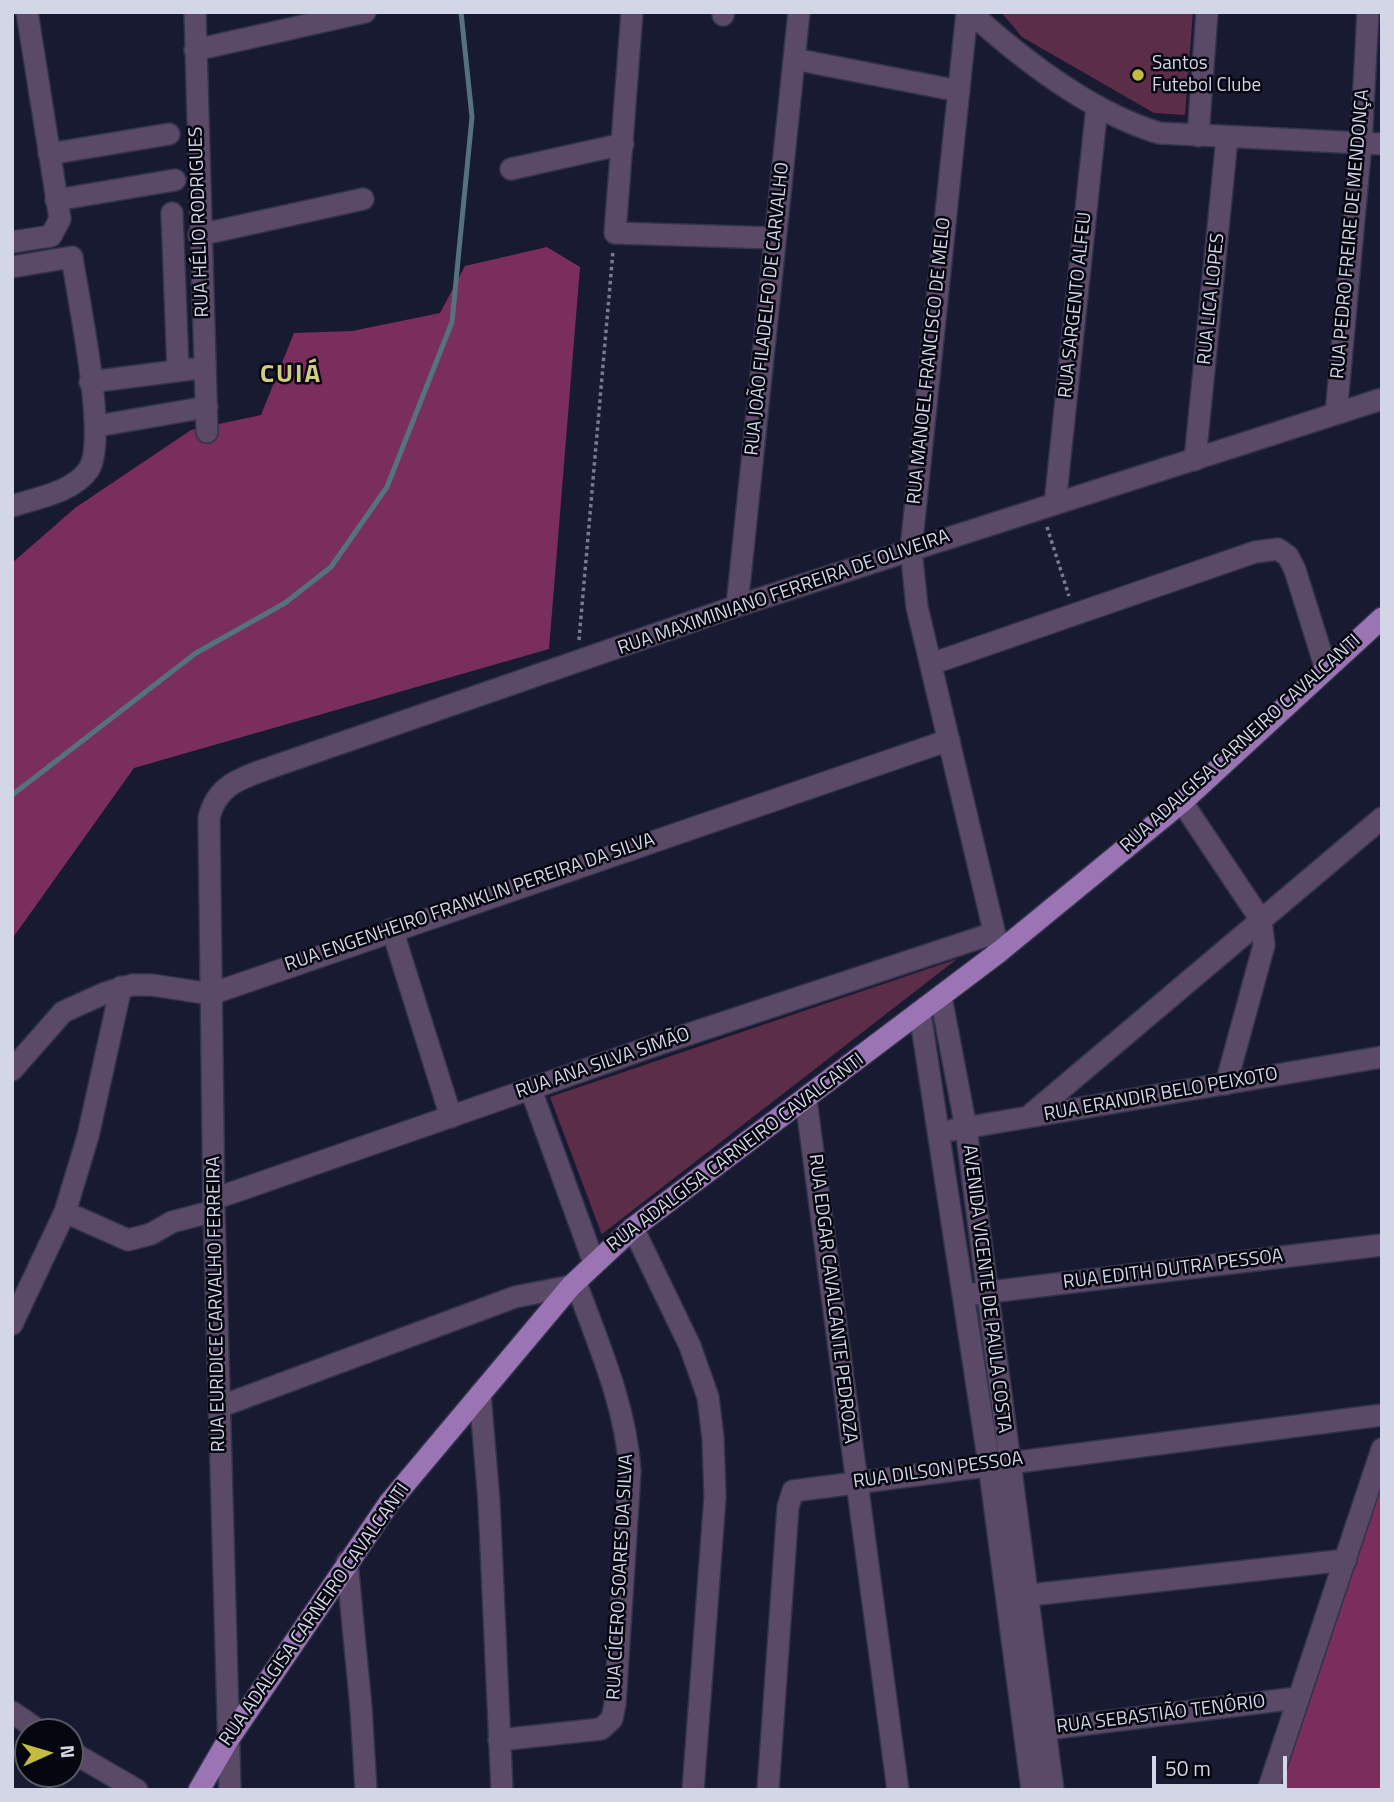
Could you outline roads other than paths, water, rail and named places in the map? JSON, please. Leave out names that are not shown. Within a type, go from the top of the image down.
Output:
[{"type":"main road","name":"RUA ADALGISA CARNEIRO CAVALCANTI","points":[[199,1790],[228,1740],[388,1503],[594,1263],[633,1228],[941,997],[996,943],[1182,802],[1382,618]]},
{"type":"street","points":[[12,242],[51,236],[60,219],[27,12]]},
{"type":"street","name":"RUA HÉLIO RODRIGUES","points":[[195,12],[207,432]]},
{"type":"street","points":[[195,50],[365,12]]},
{"type":"street","points":[[632,12],[615,233],[774,239]]},
{"type":"street","name":"RUA JOÃO FILADELFO DE CARVALHO","points":[[737,606],[799,12]]},
{"type":"street","points":[[969,12],[1003,42],[1097,106],[1139,127],[1159,133],[1198,136],[1371,144]]},
{"type":"street","name":"RUA MANOEL FRANCISCO DE MELO","points":[[969,12],[958,91],[911,549],[917,607],[996,943]]},
{"type":"street","points":[[1198,136],[1208,12]]},
{"type":"street","name":"RUA PEDRO FREIRE DE MENDONÇA","points":[[1336,414],[1371,144],[1368,12]]},
{"type":"street","points":[[794,59],[958,91]]},
{"type":"street","name":"RUA SARGENTO ALFEU","points":[[1048,506],[1097,106]]},
{"type":"street","points":[[49,154],[169,134]]},
{"type":"street","name":"RUA LICA LOPES","points":[[1195,460],[1227,138]]},
{"type":"street","points":[[511,169],[623,144]]},
{"type":"street","points":[[57,200],[175,180]]},
{"type":"street","points":[[200,235],[363,199]]},
{"type":"street","points":[[172,213],[178,370]]},
{"type":"street","points":[[12,267],[72,257],[96,426],[93,461],[88,471],[58,491],[12,506]]},
{"type":"street","points":[[90,382],[205,367]]},
{"type":"street","name":"RUA MAXIMINIANO FERREIRA DE OLIVEIRA","points":[[209,818],[219,792],[233,781],[737,606],[1382,399]]},
{"type":"street","points":[[96,426],[207,407]]},
{"type":"street","points":[[930,664],[1073,612],[1267,550],[1278,549],[1288,556],[1295,570],[1326,669]]},
{"type":"street","name":"RUA ENGENHEIRO FRANKLIN PEREIRA DA SILVA","points":[[12,1070],[64,1012],[121,987],[152,985],[211,994],[392,929],[949,740]]},
{"type":"street","points":[[1182,802],[1261,920],[1264,946],[1226,1084]]},
{"type":"street","name":"RUA EURIDICE CARVALHO FERREIRA","points":[[209,818],[214,1205],[230,1790]]},
{"type":"street","points":[[1028,1117],[1382,818]]},
{"type":"street","points":[[392,929],[451,1117]]},
{"type":"street","name":"RUA ANA SILVA SIMÃO","points":[[65,1212],[128,1240],[151,1234],[172,1222],[214,1205],[451,1117],[996,943]]},
{"type":"street","points":[[12,1324],[65,1212],[88,1136],[121,987]]},
{"type":"street","name":"AVENIDA VICENTE DE PAULA COSTA","points":[[941,997],[966,1128],[986,1292],[998,1463],[1035,1731],[1054,1790]]},
{"type":"street","name":"AVENIDA VICENTE DE PAULA COSTA","points":[[920,1013],[964,1295],[998,1463]]},
{"type":"street","name":"RUA ERANDIR BELO PEIXOTO","points":[[940,1132],[1381,1055]]},
{"type":"street","points":[[531,1090],[594,1263]]},
{"type":"street","name":"RUA EDGAR CAVALCANTE PEDROZA","points":[[806,1100],[898,1790]]},
{"type":"street","points":[[633,1228],[690,1346],[708,1397],[713,1438],[714,1522],[693,1790]]},
{"type":"street","name":"RUA EDITH DUTRA PESSOA","points":[[964,1295],[1382,1245]]},
{"type":"street","points":[[219,1407],[515,1297],[574,1285]]},
{"type":"street","name":"RUA CÍCERO SOARES DA SILVA","points":[[499,1740],[601,1729],[612,1719],[630,1471],[628,1448],[607,1367],[574,1285]]},
{"type":"street","points":[[480,1394],[489,1502],[502,1790]]},
{"type":"street","name":"RUA DILSON PESSOA","points":[[768,1790],[789,1497],[793,1491],[805,1487],[855,1483],[1382,1415]]},
{"type":"street","points":[[1268,1790],[1382,1450]]},
{"type":"street","points":[[1016,1596],[1346,1560]]},
{"type":"street","points":[[347,1562],[362,1707],[366,1790]]},
{"type":"street","name":"RUA SEBASTIÃO TENÓRIO","points":[[1035,1731],[1297,1698]]},
{"type":"street","name":"AVENIDA VICENTE DE PAULA COSTA","points":[[1032,1790],[1035,1731]]},
{"type":"street","points":[[84,1759],[137,1790]]},
{"type":"waterway","points":[[12,795],[196,653],[285,603],[331,567],[387,487],[452,322],[472,117],[461,12]]},
{"type":"place","name":"Santos Futebol Clube","points":[[1138,75]]},
{"type":"district","name":"CUIÁ","points":[[291,376]]}]
